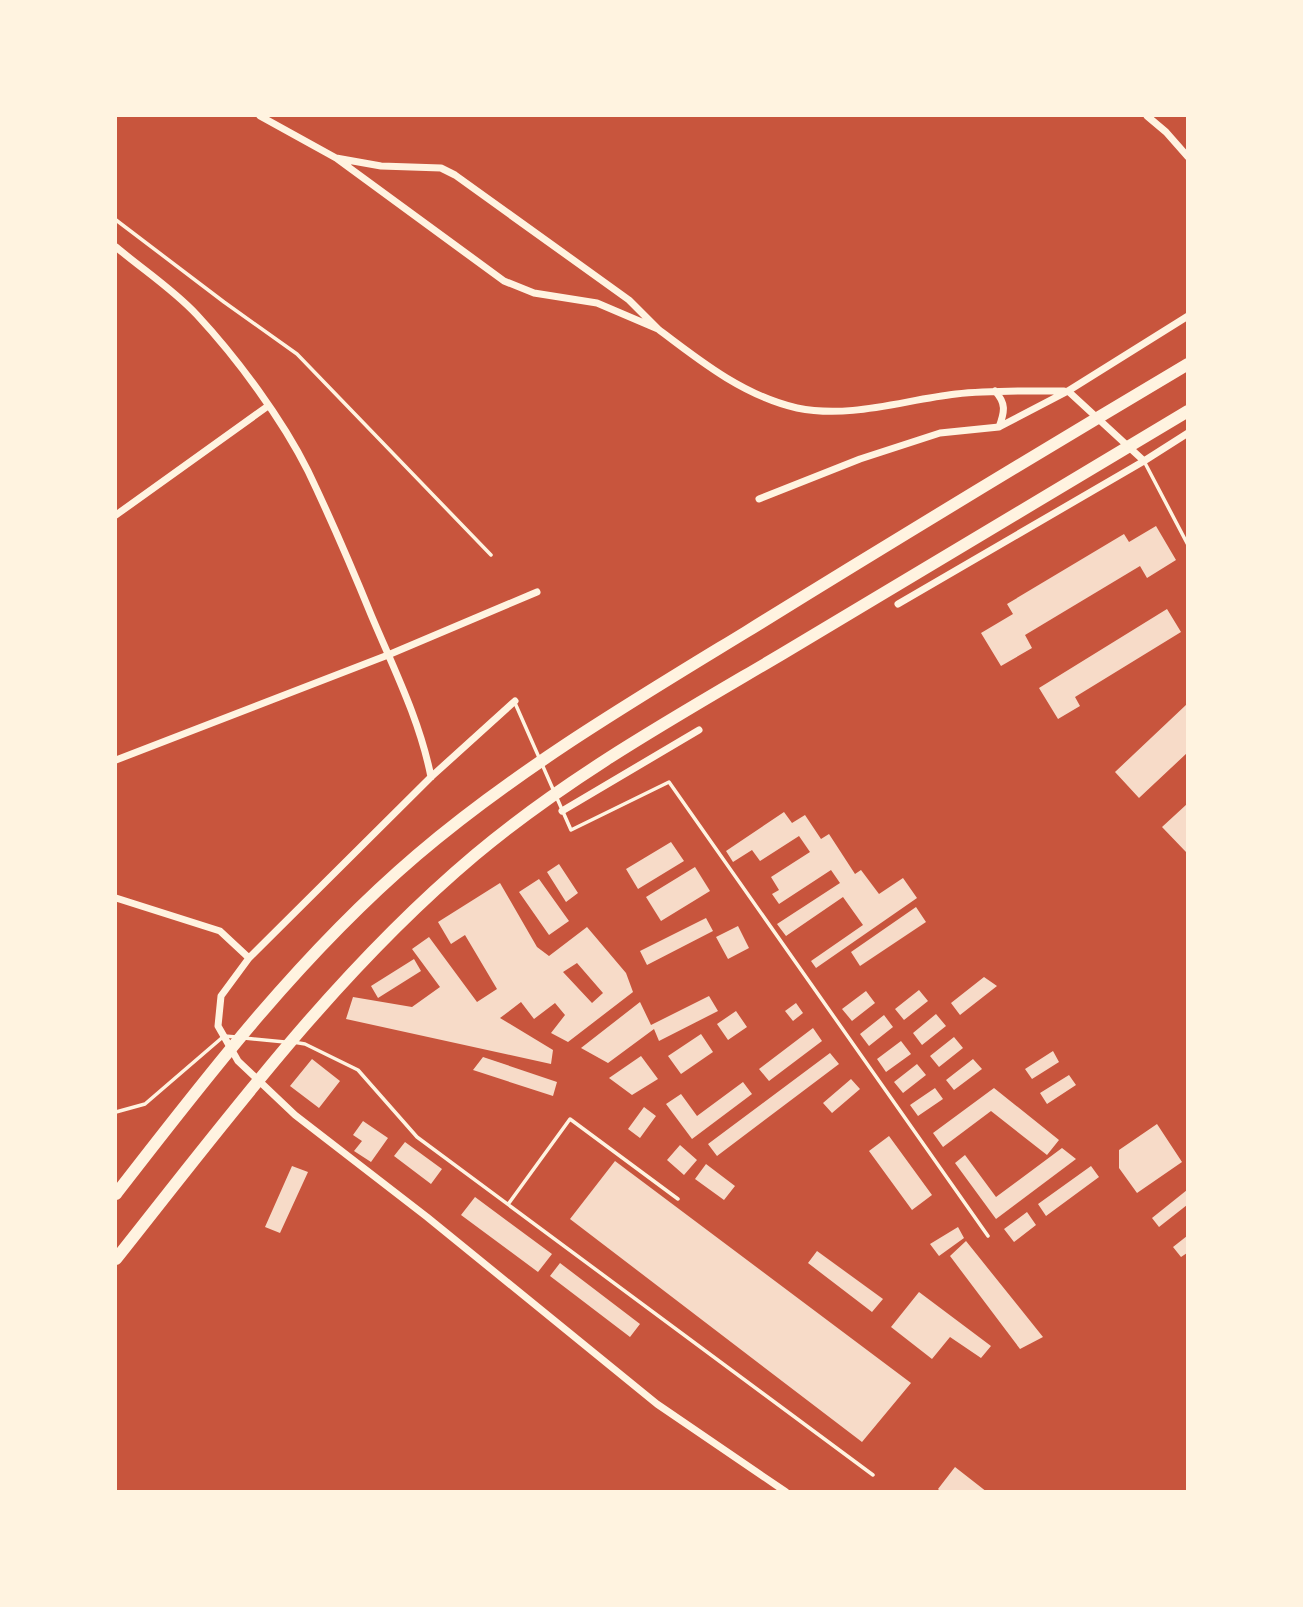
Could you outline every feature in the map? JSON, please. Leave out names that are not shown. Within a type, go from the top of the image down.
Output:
[{"type":"highway","points":[[116,1194],[184,1104],[254,1020],[360,909],[458,821],[565,743],[952,505],[1188,364]]},
{"type":"highway","points":[[116,1259],[248,1093],[342,982],[413,911],[497,837],[537,806],[677,717],[1188,411]]},
{"type":"street","points":[[260,116],[336,158],[503,281],[534,293],[597,303],[658,329]]},
{"type":"street","points":[[1147,116],[1166,132],[1188,157]]},
{"type":"street","points":[[336,158],[382,166],[441,168],[455,175],[629,300],[658,329],[723,376],[748,390],[797,408],[854,412],[955,394],[1068,391],[1144,461]]},
{"type":"street","points":[[116,247],[195,313],[246,374],[307,468],[388,655],[426,754],[431,777]]},
{"type":"street","points":[[760,499],[859,459],[940,433],[999,427],[1068,391],[1188,316]]},
{"type":"street","points":[[995,391],[1004,400],[1005,407],[999,427]]},
{"type":"street","points":[[116,515],[268,406]]},
{"type":"street","points":[[898,604],[1144,461],[1188,432]]},
{"type":"street","points":[[116,760],[388,655],[537,592]]},
{"type":"street","points":[[514,701],[431,777],[249,958],[221,996],[218,1026],[238,1061],[295,1115],[427,1217],[657,1404],[786,1492]]},
{"type":"street","points":[[562,811],[699,730]]},
{"type":"street","points":[[116,898],[220,931],[249,958]]},
{"type":"lane","points":[[116,220],[297,354],[491,555]]},
{"type":"lane","points":[[1144,461],[1188,545]]},
{"type":"lane","points":[[514,701],[571,830],[669,782],[988,1236]]},
{"type":"lane","points":[[116,1112],[145,1104],[224,1036],[305,1044],[358,1070],[417,1137],[873,1475]]},
{"type":"lane","points":[[509,1203],[570,1119],[678,1199]]},
{"type":"building","points":[[1156,526],[1176,560],[1147,578],[1140,566],[1025,635],[1032,648],[1001,666],[981,633],[1013,614],[1007,604],[1124,534],[1129,542]]},
{"type":"building","points":[[1167,609],[1181,632],[1075,697],[1080,706],[1058,719],[1039,688]]},
{"type":"building","points":[[1187,704],[1187,753],[1139,798],[1115,772]]},
{"type":"building","points":[[1187,804],[1187,850],[1186,852],[1162,827]]},
{"type":"building","points":[[784,812],[792,823],[805,815],[821,839],[829,834],[855,874],[861,870],[879,894],[903,878],[917,898],[816,968],[811,961],[863,925],[843,897],[786,936],[777,924],[840,883],[831,870],[779,904],[772,894],[779,890],[771,877],[810,852],[799,836],[760,861],[752,850],[733,862],[726,851]]},
{"type":"building","points":[[671,842],[684,861],[638,889],[626,869]]},
{"type":"building","points":[[559,864],[578,893],[566,902],[547,872]]},
{"type":"building","points":[[695,867],[710,891],[661,921],[646,897]]},
{"type":"building","points":[[539,879],[569,921],[549,935],[519,892]]},
{"type":"building","points":[[500,883],[537,947],[549,956],[587,927],[626,973],[633,992],[568,1042],[551,1033],[565,1015],[555,1003],[534,1019],[521,1002],[500,1018],[553,1050],[551,1064],[346,1019],[353,997],[412,1007],[440,987],[412,949],[429,937],[477,1002],[497,989],[465,935],[451,944],[438,922]],"holes":[[[577,963],[603,993],[592,1003],[563,972]]]},
{"type":"building","points":[[916,907],[926,922],[860,966],[851,952]]},
{"type":"building","points":[[706,918],[713,931],[647,965],[640,951]]},
{"type":"building","points":[[738,926],[749,948],[728,959],[716,937]]},
{"type":"building","points":[[414,959],[421,971],[378,998],[371,986]]},
{"type":"building","points":[[984,977],[997,986],[960,1015],[951,1003]]},
{"type":"building","points":[[919,990],[928,1001],[904,1020],[895,1009]]},
{"type":"building","points":[[866,991],[875,1003],[852,1021],[842,1009]]},
{"type":"building","points":[[709,996],[718,1011],[659,1041],[654,1029],[608,1063],[581,1048],[640,1002],[651,1025]]},
{"type":"building","points":[[796,1003],[803,1013],[793,1021],[785,1011]]},
{"type":"building","points":[[736,1011],[747,1027],[728,1040],[717,1024]]},
{"type":"building","points":[[936,1014],[946,1026],[922,1045],[913,1033]]},
{"type":"building","points":[[884,1015],[893,1027],[869,1046],[860,1034]]},
{"type":"building","points":[[813,1028],[822,1041],[769,1081],[759,1069]]},
{"type":"building","points":[[701,1034],[713,1052],[681,1074],[668,1056]]},
{"type":"building","points":[[954,1037],[963,1048],[939,1067],[930,1056]]},
{"type":"building","points":[[901,1041],[911,1054],[886,1072],[877,1059]]},
{"type":"building","points":[[1053,1051],[1059,1062],[1032,1079],[1025,1069]]},
{"type":"building","points":[[830,1053],[839,1064],[717,1156],[708,1144]]},
{"type":"building","points":[[641,1056],[658,1079],[632,1095],[609,1078]]},
{"type":"building","points":[[483,1057],[557,1082],[553,1096],[473,1070]]},
{"type":"building","points":[[312,1059],[340,1081],[319,1108],[290,1086]]},
{"type":"building","points":[[973,1059],[982,1069],[954,1090],[946,1080]]},
{"type":"building","points":[[917,1064],[926,1075],[903,1093],[894,1082]]},
{"type":"building","points":[[1069,1075],[1076,1085],[1047,1104],[1040,1093]]},
{"type":"building","points":[[851,1079],[860,1089],[832,1113],[823,1103]]},
{"type":"building","points":[[743,1082],[752,1094],[692,1139],[666,1104],[681,1094],[697,1116]]},
{"type":"building","points":[[935,1088],[943,1099],[918,1116],[910,1105]]},
{"type":"building","points":[[994,1088],[1059,1140],[1047,1155],[991,1111],[943,1147],[933,1133]]},
{"type":"building","points":[[644,1107],[656,1116],[640,1138],[628,1129]]},
{"type":"building","points":[[363,1121],[388,1138],[371,1162],[354,1151],[362,1141],[353,1135]]},
{"type":"building","points":[[1157,1124],[1182,1162],[1137,1193],[1119,1168],[1119,1150]]},
{"type":"building","points":[[889,1136],[932,1195],[912,1210],[869,1151]]},
{"type":"building","points":[[405,1142],[442,1169],[431,1184],[394,1156]]},
{"type":"building","points":[[680,1145],[697,1160],[684,1175],[667,1160]]},
{"type":"building","points":[[1062,1148],[1076,1159],[996,1219],[955,1163],[965,1155],[996,1197]]},
{"type":"building","points":[[615,1161],[911,1383],[862,1442],[570,1219]]},
{"type":"building","points":[[706,1164],[735,1186],[724,1200],[695,1179]]},
{"type":"building","points":[[292,1166],[308,1172],[280,1233],[265,1227]]},
{"type":"building","points":[[1091,1166],[1099,1177],[1046,1216],[1038,1204]]},
{"type":"building","points":[[1187,1190],[1187,1205],[1159,1227],[1152,1218]]},
{"type":"building","points":[[475,1197],[552,1254],[538,1272],[461,1215]]},
{"type":"building","points":[[1027,1212],[1036,1225],[1014,1242],[1004,1229]]},
{"type":"building","points":[[958,1227],[964,1238],[939,1256],[930,1244]]},
{"type":"building","points":[[1187,1236],[1187,1253],[1181,1257],[1173,1247]]},
{"type":"building","points":[[966,1241],[1043,1337],[1020,1349],[950,1256]]},
{"type":"building","points":[[817,1251],[883,1299],[872,1312],[808,1263]]},
{"type":"building","points":[[560,1263],[640,1324],[630,1337],[550,1276]]},
{"type":"building","points":[[919,1292],[991,1346],[981,1358],[950,1337],[932,1359],[891,1327]]},
{"type":"building","points":[[955,1467],[987,1492],[941,1492],[938,1489]]}]
